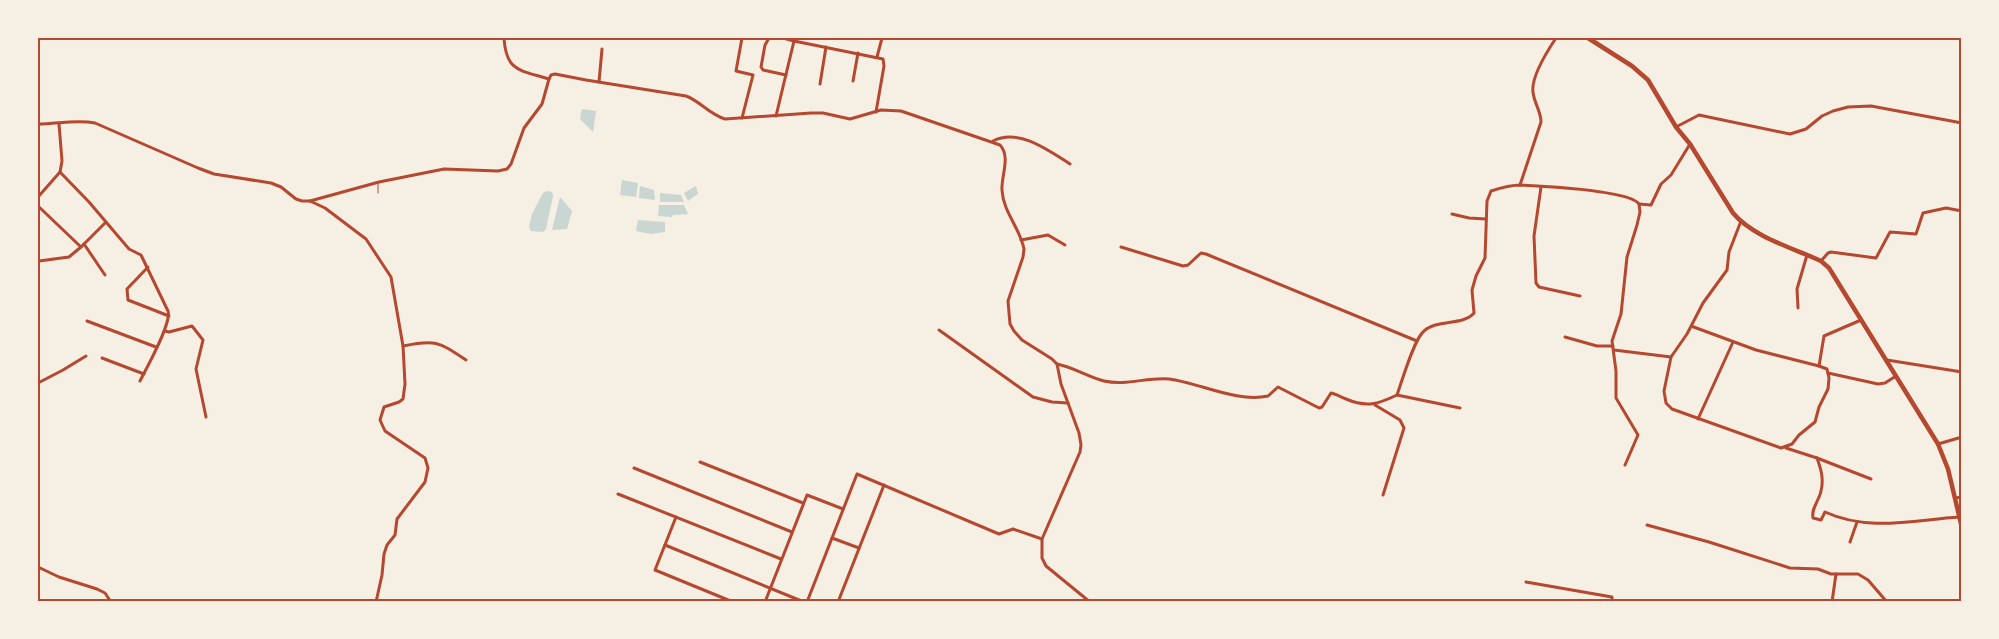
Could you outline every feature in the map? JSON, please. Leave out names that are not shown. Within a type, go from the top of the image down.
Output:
[{"type":"main road","points":[[1588,38],[1632,66],[1648,80],[1676,127],[1690,144],[1733,213],[1741,221],[1753,230],[1822,261],[1829,268],[1938,444],[1948,469],[1962,528]]},
{"type":"street","points":[[504,38],[510,64],[518,69],[549,79]]},
{"type":"street","points":[[742,38],[736,71],[753,75],[742,118]]},
{"type":"street","points":[[770,38],[765,46],[761,67],[763,70],[786,75]]},
{"type":"street","points":[[783,38],[884,60],[876,112]]},
{"type":"street","points":[[877,57],[882,38]]},
{"type":"street","points":[[1520,185],[1541,122],[1533,86],[1544,57],[1556,38]]},
{"type":"street","points":[[776,116],[794,40]]},
{"type":"street","points":[[820,84],[826,47]]},
{"type":"street","points":[[599,82],[602,49]]},
{"type":"street","points":[[853,81],[858,53]]},
{"type":"street","points":[[38,124],[60,124],[84,120],[95,123],[214,174],[271,183],[281,187],[296,199],[310,201],[378,182],[444,169],[498,171],[507,169],[511,164],[524,128],[542,104],[549,79],[551,75],[555,74],[686,96],[716,116],[725,119],[823,113],[850,119],[876,112],[893,110],[912,114],[1000,145],[1005,151],[1002,194],[1024,249],[1008,301],[1010,324],[1022,340],[1057,364],[1104,381],[1118,383],[1167,379],[1220,392],[1262,397],[1268,396],[1278,387],[1319,408],[1322,407],[1331,393],[1356,403],[1375,405],[1400,420],[1404,428],[1383,495]]},
{"type":"street","points":[[1676,127],[1699,115],[1790,134],[1806,129],[1822,116],[1833,111],[1861,106],[1962,123]]},
{"type":"street","points":[[38,197],[60,172],[62,161],[60,124]]},
{"type":"street","points":[[992,142],[1005,137],[1020,138],[1042,147],[1070,164]]},
{"type":"street","points":[[1397,395],[1417,340],[1424,330],[1436,325],[1469,318],[1474,313],[1472,290],[1476,276],[1485,258],[1487,201],[1491,191],[1520,185],[1586,189],[1632,199],[1639,204],[1652,206],[1661,184],[1671,175],[1690,144]]},
{"type":"street","points":[[60,172],[89,202],[129,249],[141,254],[170,316],[165,331],[140,381]]},
{"type":"street","points":[[1541,187],[1534,227],[1536,284],[1539,288],[1580,296]]},
{"type":"street","points":[[310,201],[334,214],[366,239],[391,277],[403,346],[405,373],[403,398],[399,402],[384,406],[380,420],[385,430],[425,458],[428,468],[425,482],[398,519],[395,536],[387,545],[376,602]]},
{"type":"street","points":[[1624,465],[1638,435],[1616,398],[1612,338],[1621,314],[1627,257],[1640,212],[1639,204]]},
{"type":"street","points":[[38,206],[82,245],[105,275]]},
{"type":"street","points":[[1822,261],[1831,252],[1876,258],[1890,232],[1916,234],[1923,213],[1946,208],[1962,211]]},
{"type":"street","points":[[1452,214],[1486,220]]},
{"type":"street","points":[[1741,221],[1731,246],[1726,270],[1703,303],[1692,326],[1671,357],[1664,391],[1666,403],[1672,409],[1698,419],[1781,448],[1786,447],[1871,479]]},
{"type":"street","points":[[38,259],[39,261],[68,257],[106,223]]},
{"type":"street","points":[[1021,240],[1048,235],[1065,245]]},
{"type":"street","points":[[1121,247],[1183,266],[1188,265],[1199,254],[1206,254],[1417,340]]},
{"type":"street","points":[[1798,308],[1797,289],[1807,254]]},
{"type":"street","points":[[148,267],[127,290],[128,300],[170,316]]},
{"type":"street","points":[[1819,366],[1824,336],[1861,320]]},
{"type":"street","points":[[87,321],[156,347]]},
{"type":"street","points":[[165,331],[169,332],[192,326],[203,340],[196,369],[206,417]]},
{"type":"street","points":[[1692,326],[1756,350],[1819,366],[1827,370],[1828,373],[1878,384],[1885,383],[1896,376]]},
{"type":"street","points":[[939,330],[1033,397],[1052,402],[1068,402]]},
{"type":"street","points":[[1565,337],[1597,346],[1671,357]]},
{"type":"street","points":[[403,346],[422,342],[437,342],[466,360]]},
{"type":"street","points":[[1698,419],[1733,342]]},
{"type":"street","points":[[38,383],[86,356]]},
{"type":"street","points":[[102,358],[144,374]]},
{"type":"street","points":[[1886,360],[1962,372]]},
{"type":"street","points":[[1057,364],[1080,439],[1080,452],[1042,539],[1042,554],[1046,566],[1090,602]]},
{"type":"street","points":[[1786,447],[1815,422],[1819,407],[1828,389],[1828,373]]},
{"type":"street","points":[[1375,405],[1397,395],[1460,408]]},
{"type":"street","points":[[1938,444],[1962,437]]},
{"type":"street","points":[[1817,458],[1822,481],[1821,492],[1815,504],[1812,517],[1821,520],[1825,512],[1857,522],[1891,525],[1910,523],[1921,519],[1959,517]]},
{"type":"street","points":[[700,462],[803,503]]},
{"type":"street","points":[[634,468],[792,532]]},
{"type":"street","points":[[664,546],[806,602],[857,474],[999,534],[1012,529],[1042,539]]},
{"type":"street","points":[[838,602],[884,485]]},
{"type":"street","points":[[618,494],[781,560]]},
{"type":"street","points":[[765,602],[807,494],[843,509]]},
{"type":"street","points":[[1955,498],[1962,497]]},
{"type":"street","points":[[676,517],[655,570],[733,602]]},
{"type":"street","points":[[1850,542],[1857,522]]},
{"type":"street","points":[[1647,525],[1710,542],[1790,568],[1813,568],[1836,574],[1863,576],[1887,602]]},
{"type":"street","points":[[832,538],[859,548]]},
{"type":"street","points":[[38,567],[59,577],[97,589],[105,593],[111,602]]},
{"type":"street","points":[[1832,602],[1836,574]]},
{"type":"street","points":[[1526,582],[1612,597],[1612,602]]},
{"type":"lane","points":[[378,182],[378,193]]},
{"type":"shaded area","points":[[582,109],[596,111],[593,132],[580,119]]},
{"type":"shaded area","points":[[622,180],[638,183],[636,197],[620,195]]},
{"type":"shaded area","points":[[640,186],[654,190],[655,200],[639,198]]},
{"type":"shaded area","points":[[696,186],[698,194],[688,201],[684,193]]},
{"type":"shaded area","points":[[552,192],[553,196],[546,229],[543,232],[531,231],[529,227],[532,214],[543,193]]},
{"type":"shaded area","points":[[660,193],[681,195],[684,202],[660,202]]},
{"type":"shaded area","points":[[560,197],[572,211],[567,229],[552,230]]},
{"type":"shaded area","points":[[659,205],[684,205],[688,214],[673,215],[672,217],[658,216]]},
{"type":"shaded area","points":[[638,220],[665,222],[665,232],[651,234],[636,231]]}]
